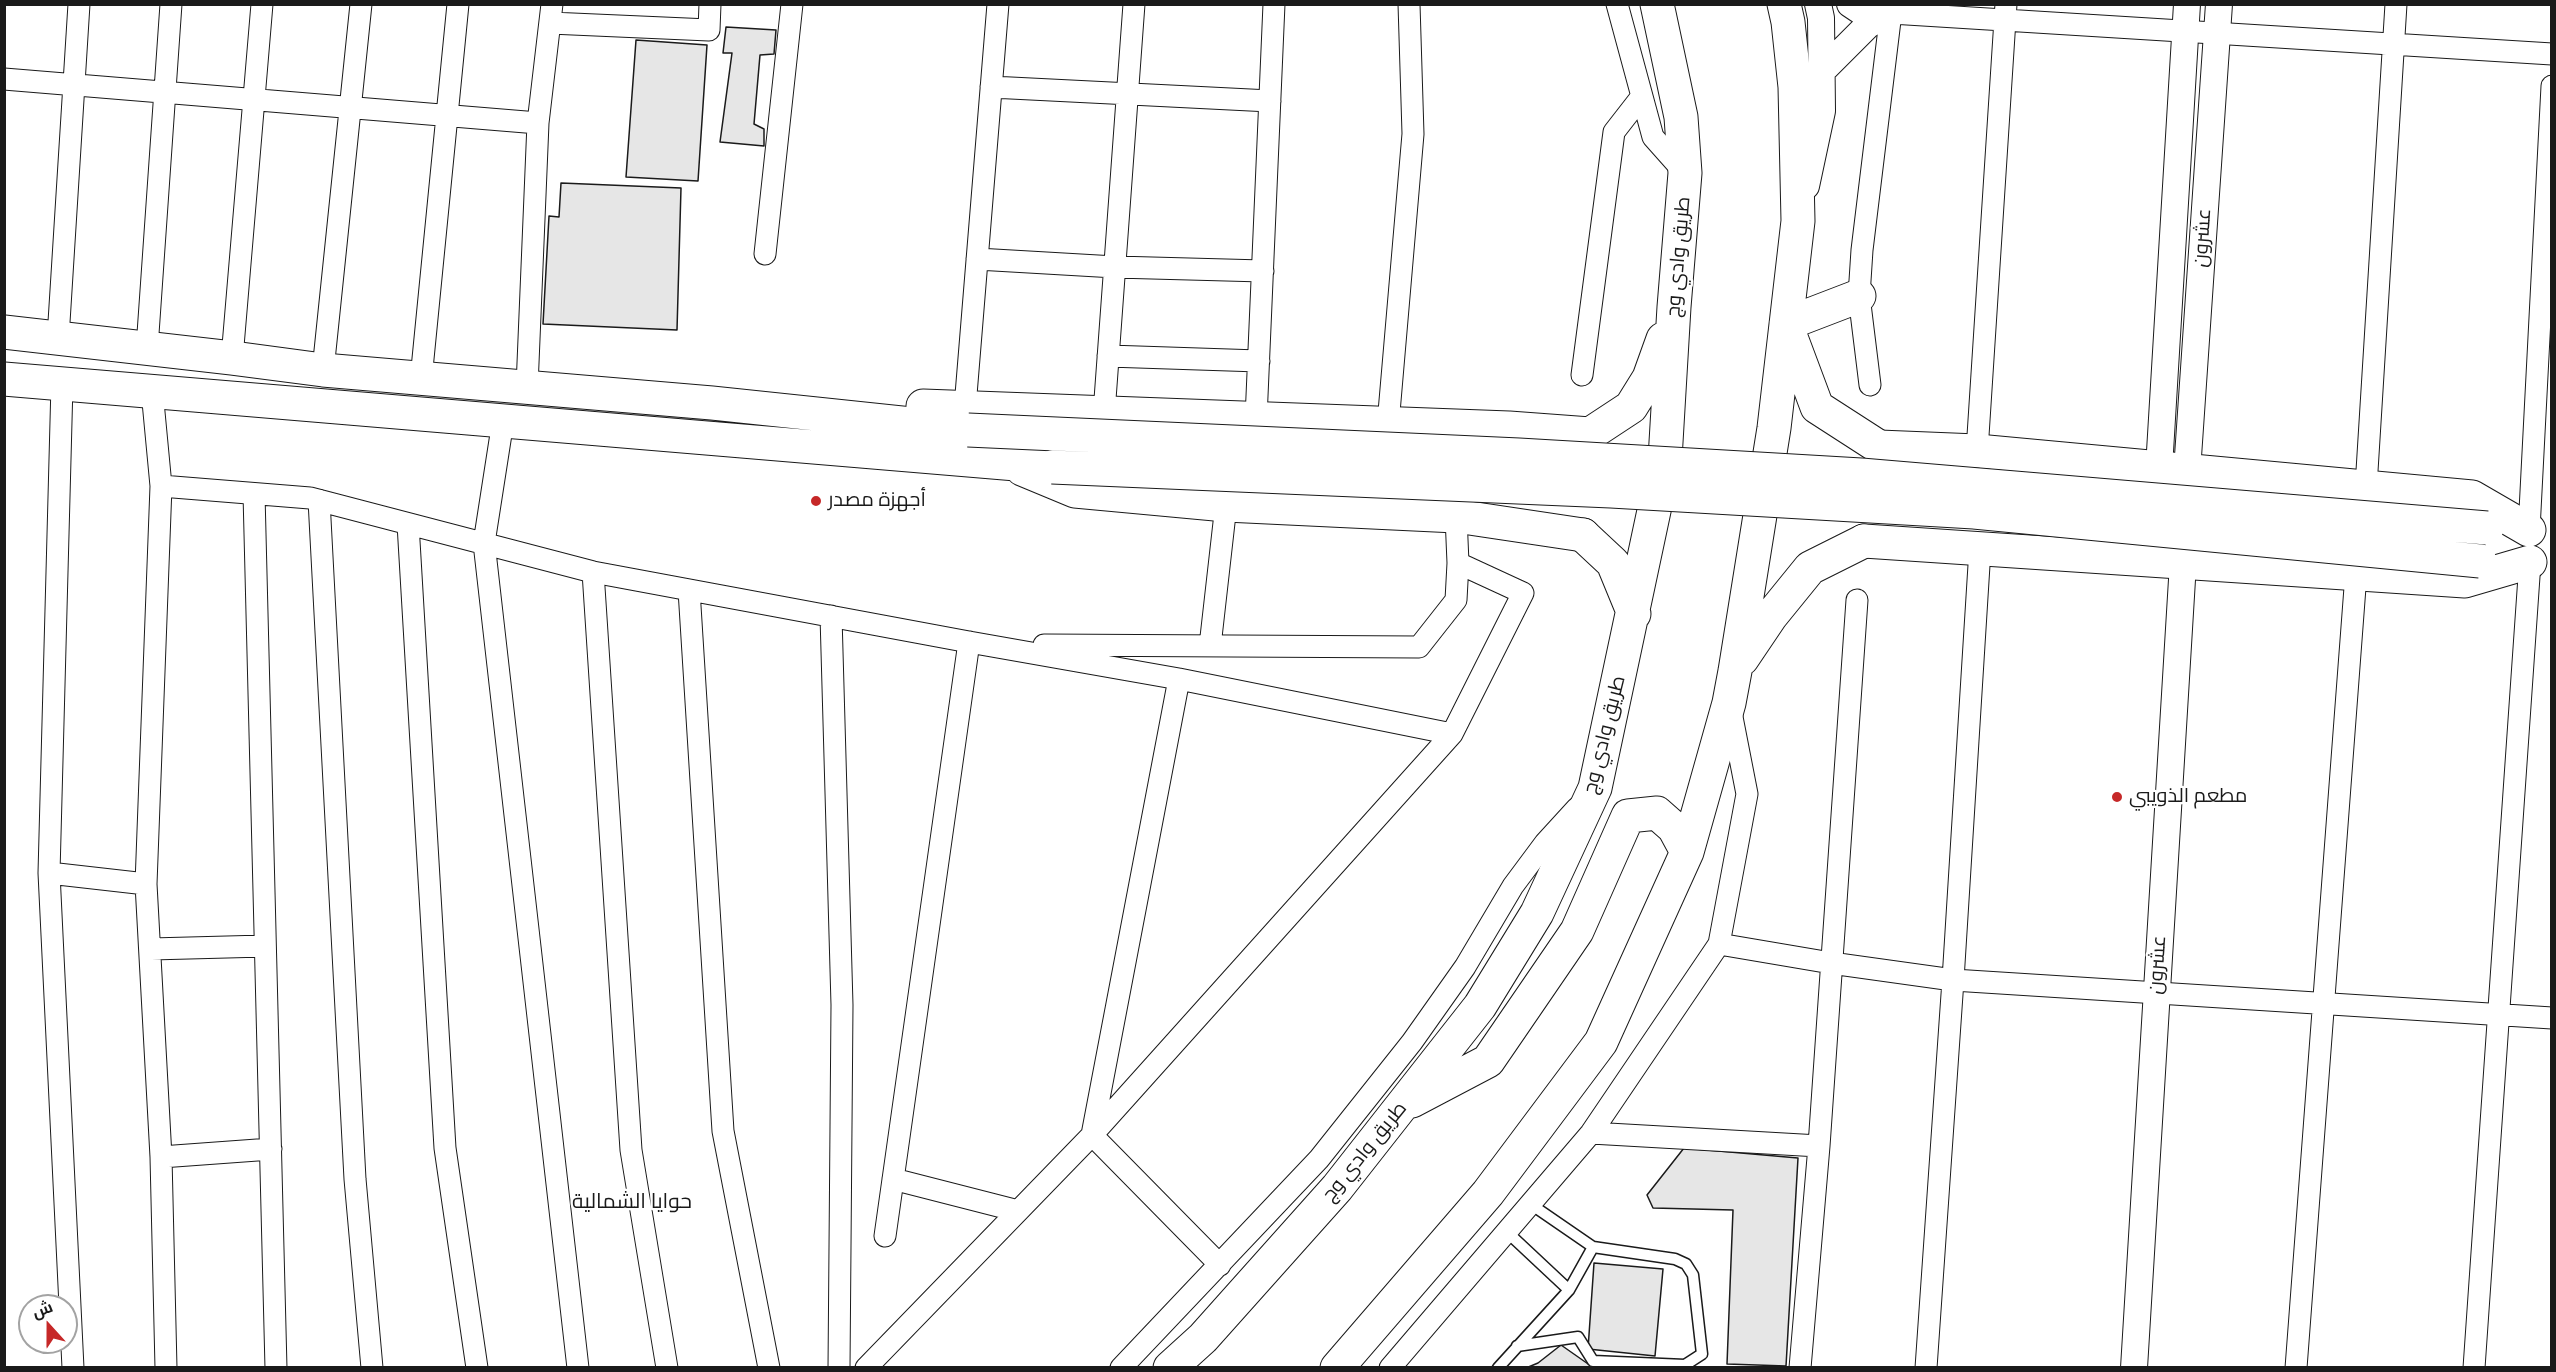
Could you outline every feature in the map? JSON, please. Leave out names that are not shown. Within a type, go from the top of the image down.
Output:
[{"type":"main road","name":"طريق وادي وج","points":[[1170,1368],[1203,1338],[1329,1197],[1480,1006],[1537,913],[1596,788],[1665,459],[1685,173],[1681,117],[1657,4]]},
{"type":"main road","points":[[1337,1368],[1488,1193],[1601,1042],[1687,852],[1729,703],[1735,671],[1774,428],[1798,221],[1796,87],[1784,4]]},
{"type":"main road","points":[[1786,324],[1859,296]]},
{"type":"main road","points":[[966,418],[1104,413],[1509,428],[1590,434],[1631,406],[1649,378],[1674,307]]},
{"type":"main road","points":[[1786,324],[1817,407],[1879,447],[1977,452],[2472,497],[2540,530]]},
{"type":"main road","points":[[4,332],[323,370],[712,403],[1861,475],[2487,528],[2540,530]]},
{"type":"main road","points":[[4,379],[1052,467],[1611,491],[1974,512],[2480,561],[2541,563]]},
{"type":"main road","points":[[1009,463],[1075,491],[1226,505],[1456,516],[1583,535],[1613,563],[1634,614]]},
{"type":"main road","points":[[1735,671],[1771,616],[1810,568],[1864,541],[2465,580],[2541,563]]},
{"type":"main road","points":[[1400,1108],[1488,1061],[1577,931],[1628,816],[1658,813],[1674,828],[1687,852]]},
{"type":"street","points":[[58,338],[79,4]]},
{"type":"street","points":[[147,348],[171,4]]},
{"type":"street","points":[[232,358],[262,4]]},
{"type":"street","points":[[323,370],[361,4]]},
{"type":"street","points":[[421,379],[458,4]]},
{"type":"street","points":[[527,387],[538,123],[551,14],[709,30],[710,4]]},
{"type":"street","points":[[765,254],[792,4]]},
{"type":"street","points":[[966,418],[976,260],[998,4]]},
{"type":"street","points":[[1104,413],[1134,4]]},
{"type":"street","points":[[1256,419],[1274,4]]},
{"type":"street","points":[[1388,423],[1413,134],[1409,4]]},
{"type":"street","points":[[1617,4],[1653,137],[1685,173]]},
{"type":"street","points":[[1798,221],[1822,111],[1821,18],[1818,4]]},
{"type":"street","points":[[1850,4],[1862,12],[1892,9],[2006,12],[2185,31],[2552,54]]},
{"type":"street","name":"عشرون","points":[[2173,469],[2187,4]]},
{"type":"street","name":"عشرون","points":[[2173,469],[2219,4]]},
{"type":"street","points":[[2366,487],[2396,4]]},
{"type":"street","points":[[1821,72],[1868,25],[1892,9]]},
{"type":"street","points":[[1870,385],[1859,296],[1862,250],[1892,9]]},
{"type":"street","points":[[1977,452],[2006,12]]},
{"type":"street","points":[[4,78],[538,123]]},
{"type":"street","points":[[2540,530],[2552,86]]},
{"type":"street","points":[[991,87],[1270,101]]},
{"type":"street","points":[[1582,375],[1614,132],[1642,96]]},
{"type":"street","points":[[976,260],[1263,271]]},
{"type":"street","points":[[1108,356],[1259,361]]},
{"type":"street","points":[[62,384],[49,873],[72,1368]]},
{"type":"street","points":[[153,391],[161,486],[146,884],[161,1157],[166,1368]]},
{"type":"street","points":[[502,421],[484,543],[578,1368]]},
{"type":"street","points":[[161,486],[319,500],[593,572],[977,644],[1179,679],[1452,734]]},
{"type":"street","points":[[254,494],[276,1368]]},
{"type":"street","points":[[319,500],[355,1179],[372,1368]]},
{"type":"street","points":[[1210,646],[1226,505]]},
{"type":"street","points":[[977,644],[1419,646],[1456,600],[1458,563],[1456,516]]},
{"type":"street","points":[[408,524],[445,1148],[477,1368]]},
{"type":"street","points":[[1926,1368],[1980,549]]},
{"type":"street","points":[[866,1368],[1092,1135],[1452,734],[1523,593],[1458,563]]},
{"type":"street","name":"عشرون","points":[[2134,1368],[2183,563]]},
{"type":"street","points":[[2474,1368],[2499,1014],[2541,563]]},
{"type":"street","points":[[593,572],[631,1149],[668,1368]]},
{"type":"street","points":[[2296,1368],[2356,574]]},
{"type":"street","points":[[689,590],[723,1131],[769,1368]]},
{"type":"street","points":[[1800,1368],[1819,1146],[1857,600]]},
{"type":"street","points":[[831,616],[842,1005],[839,1368]]},
{"type":"street","points":[[885,1236],[977,644]]},
{"type":"street","points":[[1092,1135],[1179,679]]},
{"type":"street","points":[[1390,1368],[1591,1133],[1719,944],[1747,794],[1729,703]]},
{"type":"street","points":[[1121,1368],[1319,1159],[1398,1060],[1465,967],[1513,886],[1545,843],[1596,788]]},
{"type":"street","points":[[49,873],[146,884]]},
{"type":"street","points":[[1719,944],[1953,980],[2552,1018]]},
{"type":"street","points":[[151,950],[265,946]]},
{"type":"street","points":[[1591,1133],[1819,1146]]},
{"type":"street","points":[[1092,1135],[1220,1265]]},
{"type":"street","points":[[161,1157],[272,1149]]},
{"type":"street","points":[[893,1179],[1018,1211]]},
{"type":"lane","points":[[1517,1346],[1578,1337],[1593,1361],[1685,1365],[1702,1354],[1693,1275],[1686,1264],[1675,1259],[1593,1247],[1530,1203]]},
{"type":"lane","points":[[1506,1231],[1569,1290]]},
{"type":"lane","points":[[1498,1368],[1569,1290],[1593,1247]]},
{"type":"building","points":[[726,27],[776,30],[774,54],[760,55],[754,124],[764,129],[764,146],[720,142],[732,53],[723,53]]},
{"type":"building","points":[[636,40],[707,45],[698,181],[626,177]]},
{"type":"building","points":[[561,183],[681,188],[677,330],[543,324],[549,216],[559,217]]},
{"type":"building","points":[[1684,1148],[1798,1158],[1786,1366],[1727,1364],[1733,1210],[1653,1208],[1647,1195]]},
{"type":"building","points":[[1594,1263],[1663,1269],[1655,1356],[1588,1349]]},
{"type":"building","points":[[1561,1345],[1591,1366],[1633,1368],[1526,1368],[1538,1363]]},
{"type":"place","name":"أجهزة مصدر","points":[[816,501]]},
{"type":"place","name":"مطعم الذويبي","points":[[2117,797]]},
{"type":"district","name":"حوايا الشمالية","points":[[632,1202]]}]
